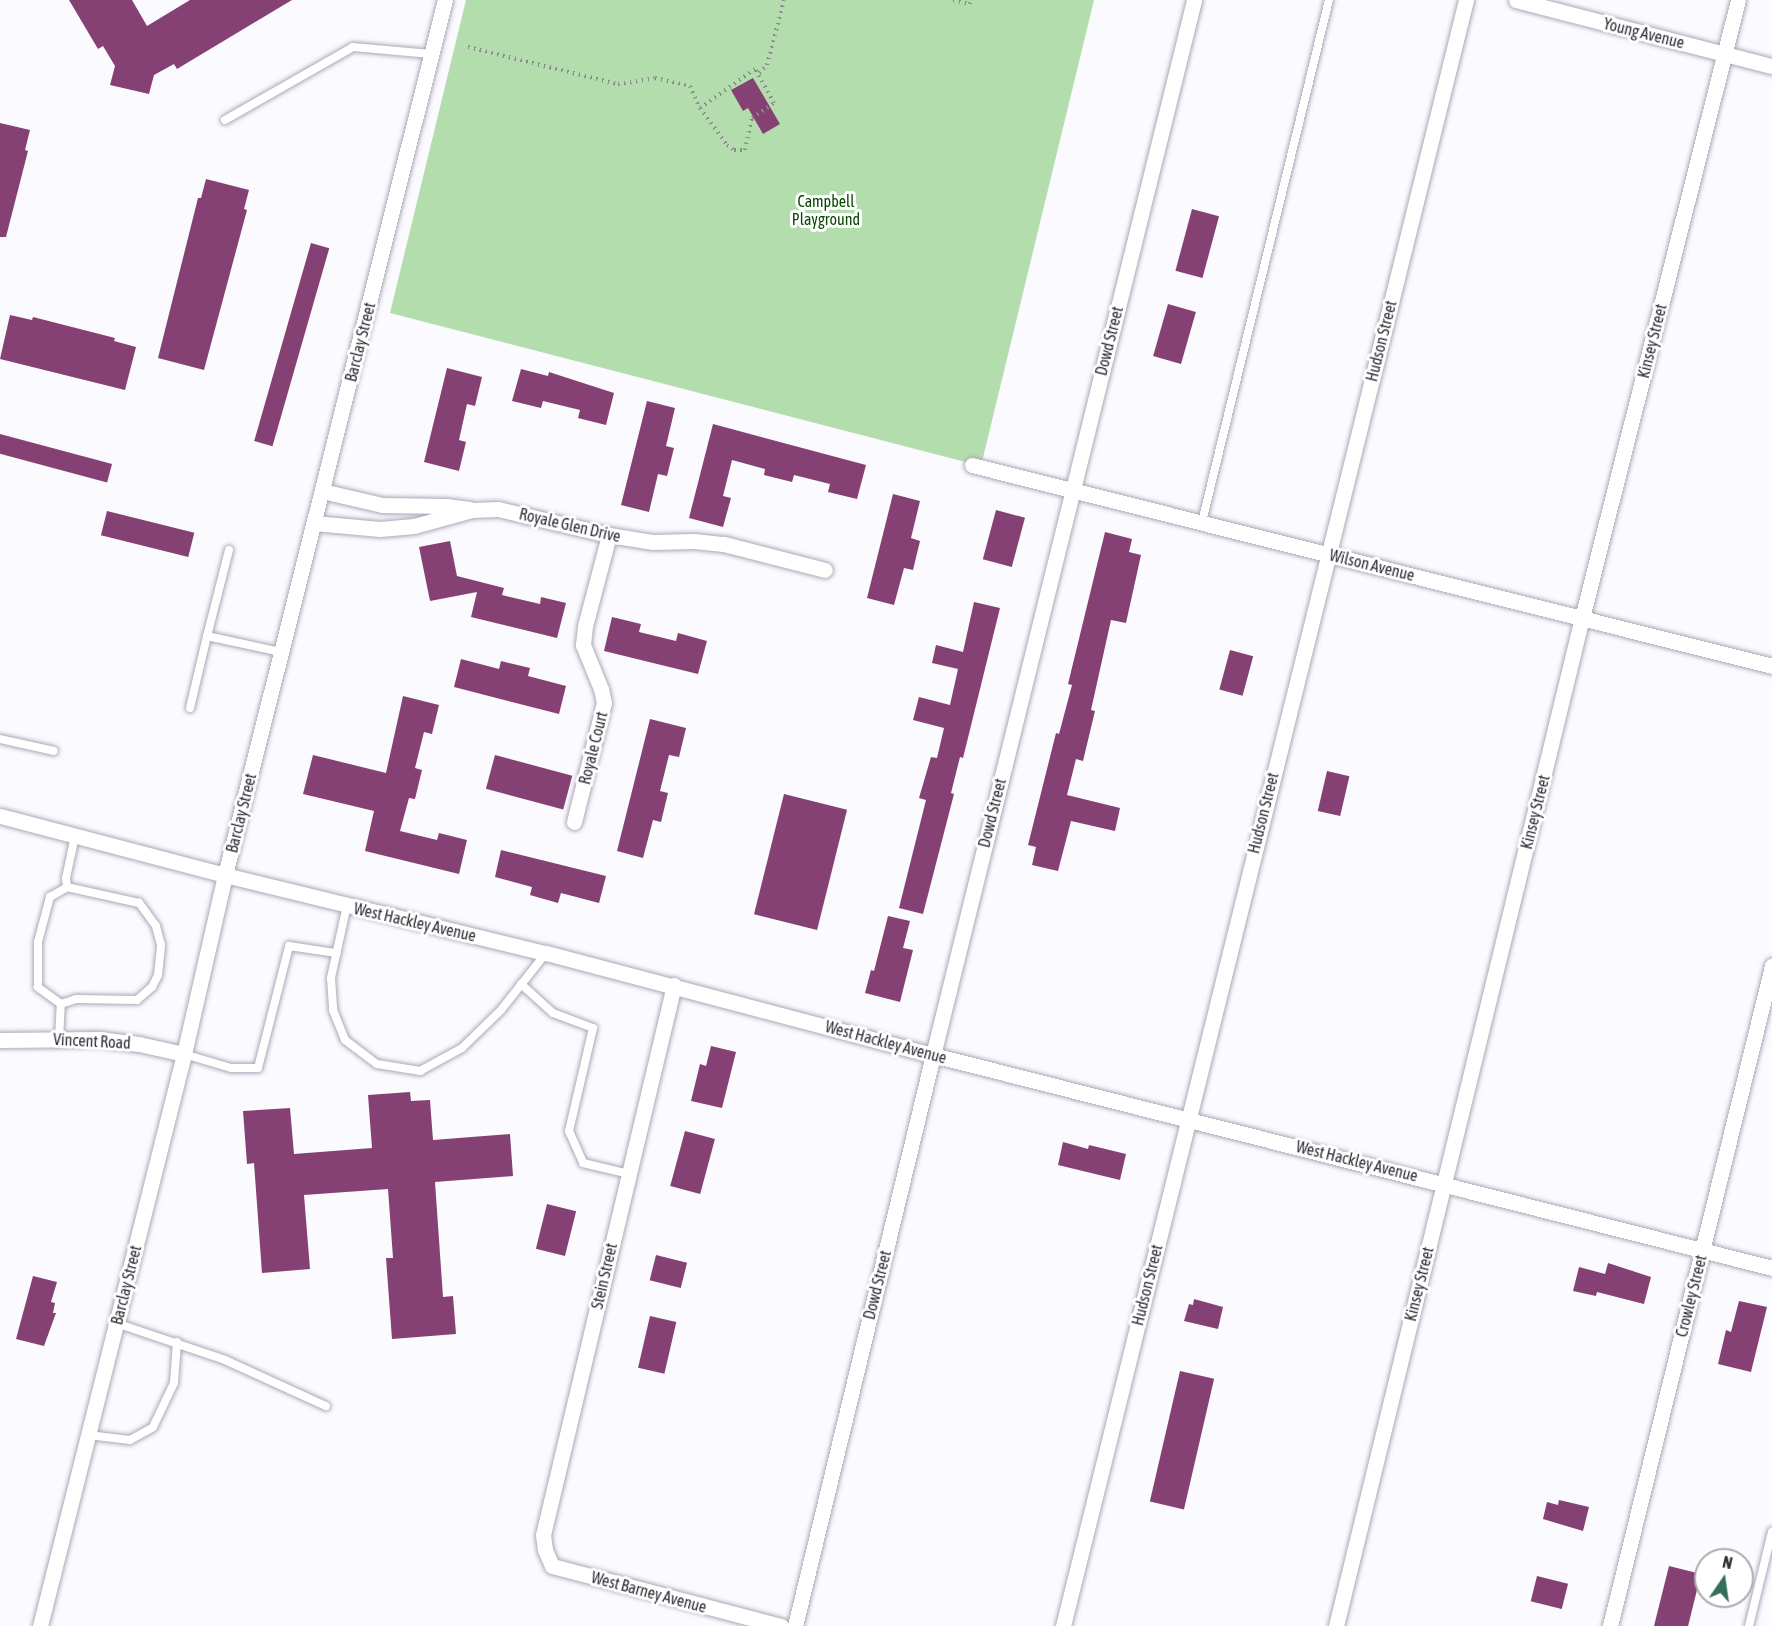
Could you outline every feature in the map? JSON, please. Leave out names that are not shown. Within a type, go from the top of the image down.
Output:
[{"type":"street","name":"Barclay Street","points":[[40,1626],[184,1054],[225,875],[444,0]]},
{"type":"street","name":"Dowd Street","points":[[795,1626],[933,1054],[1194,0]]},
{"type":"street","name":"Hudson Street","points":[[1063,1626],[1466,0]]},
{"type":"street","name":"Young Avenue","points":[[1516,0],[1772,66]]},
{"type":"street","name":"Kinsey Street","points":[[1336,1626],[1582,618],[1738,0]]},
{"type":"street","name":"Wilson Avenue","points":[[972,465],[1772,666]]},
{"type":"street","points":[[322,491],[382,504],[446,506],[472,510]]},
{"type":"street","name":"Royale Glen Drive","points":[[314,523],[380,529],[414,526],[472,510],[498,509],[533,515],[609,535],[653,542],[694,541],[724,544],[825,570]]},
{"type":"street","name":"Royale Court","points":[[574,822],[604,704],[601,689],[583,645],[585,626],[609,535]]},
{"type":"street","name":"West Hackley Avenue","points":[[0,816],[225,875],[546,953],[1772,1268]]},
{"type":"street","name":"Crowley Street","points":[[1610,1626],[1772,966]]},
{"type":"street","name":"Stein Street","points":[[552,1566],[545,1550],[543,1535],[674,986]]},
{"type":"street","name":"Vincent Road","points":[[0,1040],[99,1039],[139,1044],[184,1054]]},
{"type":"street","name":"West Barney Avenue","points":[[552,1566],[781,1626]]},
{"type":"lane","points":[[1202,522],[1329,0]]},
{"type":"lane","points":[[225,120],[353,47],[431,54]]},
{"type":"lane","points":[[190,708],[229,550]]},
{"type":"lane","points":[[207,636],[281,652]]},
{"type":"lane","points":[[0,739],[54,751]]},
{"type":"lane","points":[[67,887],[66,878],[75,836]]},
{"type":"lane","points":[[67,887],[139,903],[156,926],[161,945],[158,975],[152,987],[137,1000],[75,999],[61,1004],[38,987],[38,942],[50,897],[67,887]]},
{"type":"lane","points":[[347,905],[331,978],[333,1010],[345,1040],[377,1064],[420,1071],[462,1048],[501,1010],[546,953]]},
{"type":"lane","points":[[184,1054],[231,1068],[258,1068],[289,946],[336,953]]},
{"type":"lane","points":[[521,984],[553,1013],[593,1028],[569,1131],[583,1163],[629,1174]]},
{"type":"lane","points":[[59,1039],[61,1004]]},
{"type":"lane","points":[[116,1323],[225,1360],[326,1406]]},
{"type":"lane","points":[[88,1435],[130,1440],[153,1427],[174,1383],[177,1342]]},
{"type":"lane","points":[[1749,1626],[1769,1561],[1772,1532]]},
{"type":"path","points":[[759,73],[767,65],[784,0]]},
{"type":"path","points":[[953,0],[970,4],[971,0]]},
{"type":"path","points":[[468,47],[618,84],[655,78],[690,86],[700,108],[727,146],[734,150],[745,150],[752,118],[774,103],[755,69],[700,108]]},
{"type":"green space","name":"Campbell Playground","points":[[466,0],[1094,0],[981,466],[390,313]]},
{"type":"building","points":[[69,0],[132,0],[147,26],[190,0],[292,0],[177,69],[174,64],[154,75],[149,94],[110,85],[115,66],[103,46],[98,49]]},
{"type":"building","points":[[753,78],[780,124],[763,134],[748,108],[743,111],[731,90]]},
{"type":"building","points":[[0,123],[30,130],[25,150],[28,151],[6,237],[0,237]]},
{"type":"building","points":[[206,179],[249,190],[244,209],[247,210],[204,370],[158,358],[198,198],[201,198]]},
{"type":"building","points":[[1192,209],[1219,216],[1202,278],[1175,271]]},
{"type":"building","points":[[311,243],[329,248],[272,446],[254,441]]},
{"type":"building","points":[[1168,304],[1196,312],[1181,364],[1153,356]]},
{"type":"building","points":[[10,315],[32,320],[33,317],[115,338],[114,341],[136,347],[125,390],[0,359]]},
{"type":"building","points":[[447,368],[482,377],[475,406],[467,404],[459,440],[466,442],[459,471],[424,462]]},
{"type":"building","points":[[521,369],[548,376],[549,372],[614,393],[606,425],[578,418],[580,410],[543,401],[541,408],[512,401]]},
{"type":"building","points":[[647,401],[675,408],[666,446],[674,448],[667,476],[658,474],[649,512],[621,505]]},
{"type":"building","points":[[713,424],[866,465],[857,499],[828,492],[830,484],[794,475],[792,482],[764,475],[765,469],[732,460],[723,496],[731,498],[723,527],[689,518]]},
{"type":"building","points":[[0,434],[112,464],[107,482],[0,454]]},
{"type":"building","points":[[893,494],[920,501],[911,538],[920,541],[913,570],[904,568],[894,605],[867,598]]},
{"type":"building","points":[[996,510],[1025,518],[1012,567],[983,559]]},
{"type":"building","points":[[107,511],[194,533],[188,557],[101,535]]},
{"type":"building","points":[[1105,532],[1132,539],[1129,552],[1141,555],[1126,623],[1111,620],[1091,710],[1095,711],[1083,761],[1076,759],[1067,795],[1120,808],[1115,831],[1071,821],[1058,871],[1032,865],[1036,847],[1028,845],[1056,733],[1059,734],[1072,685],[1068,684]]},
{"type":"building","points":[[450,541],[457,576],[504,588],[502,595],[540,604],[541,597],[566,603],[557,638],[471,617],[477,592],[430,601],[419,547]]},
{"type":"building","points":[[974,602],[1000,608],[963,758],[960,757],[951,793],[954,794],[923,914],[899,908],[926,800],[919,798],[931,757],[937,758],[944,728],[913,720],[919,697],[950,705],[958,669],[932,663],[936,645],[963,652]]},
{"type":"building","points":[[612,617],[641,624],[639,632],[676,641],[678,633],[707,641],[698,674],[604,651]]},
{"type":"building","points":[[1230,650],[1253,656],[1243,696],[1219,690]]},
{"type":"building","points":[[461,659],[499,669],[501,661],[530,668],[528,676],[566,686],[559,714],[454,687]]},
{"type":"building","points":[[403,696],[439,705],[432,734],[424,732],[415,768],[422,770],[415,799],[409,798],[400,831],[437,840],[439,833],[467,840],[459,874],[365,851],[374,811],[303,794],[313,755],[386,773]]},
{"type":"building","points":[[650,719],[686,728],[679,757],[669,755],[660,791],[668,793],[661,822],[653,820],[643,858],[617,851]]},
{"type":"building","points":[[495,755],[572,776],[563,810],[486,789]]},
{"type":"building","points":[[1327,771],[1349,776],[1340,816],[1318,811]]},
{"type":"building","points":[[784,794],[847,810],[817,930],[754,914]]},
{"type":"building","points":[[501,850],[606,876],[599,903],[561,893],[558,903],[530,895],[532,887],[495,877]]},
{"type":"building","points":[[888,916],[910,921],[903,948],[913,950],[900,1002],[865,993],[871,970],[874,971]]},
{"type":"building","points":[[711,1046],[736,1052],[722,1108],[691,1101],[700,1064],[706,1066]]},
{"type":"building","points":[[410,1092],[411,1101],[430,1100],[433,1140],[510,1134],[513,1176],[435,1182],[443,1297],[453,1296],[456,1334],[392,1339],[386,1258],[393,1258],[388,1189],[304,1195],[310,1269],[262,1273],[254,1163],[247,1164],[243,1111],[290,1108],[294,1154],[372,1148],[368,1095]]},
{"type":"building","points":[[685,1131],[715,1139],[700,1194],[670,1186]]},
{"type":"building","points":[[1063,1142],[1088,1149],[1089,1145],[1126,1154],[1120,1180],[1058,1165]]},
{"type":"building","points":[[547,1204],[576,1211],[565,1256],[536,1249]]},
{"type":"building","points":[[656,1255],[687,1263],[681,1288],[650,1280]]},
{"type":"building","points":[[1608,1263],[1651,1277],[1644,1304],[1597,1292],[1596,1296],[1573,1291],[1579,1267],[1605,1274]]},
{"type":"building","points":[[33,1276],[57,1282],[51,1302],[55,1303],[53,1313],[56,1313],[44,1346],[16,1339]]},
{"type":"building","points":[[1194,1299],[1223,1307],[1218,1329],[1184,1321],[1189,1304],[1193,1305]]},
{"type":"building","points":[[1739,1301],[1767,1307],[1751,1372],[1718,1364],[1726,1330],[1731,1332]]},
{"type":"building","points":[[650,1316],[676,1322],[664,1374],[638,1368]]},
{"type":"building","points":[[1180,1371],[1214,1379],[1184,1509],[1150,1502]]},
{"type":"building","points":[[1559,1500],[1589,1507],[1583,1531],[1543,1519],[1547,1502],[1558,1505]]},
{"type":"building","points":[[1669,1566],[1694,1572],[1694,1602],[1688,1626],[1654,1626]]},
{"type":"building","points":[[1537,1576],[1568,1584],[1562,1609],[1531,1601]]}]
